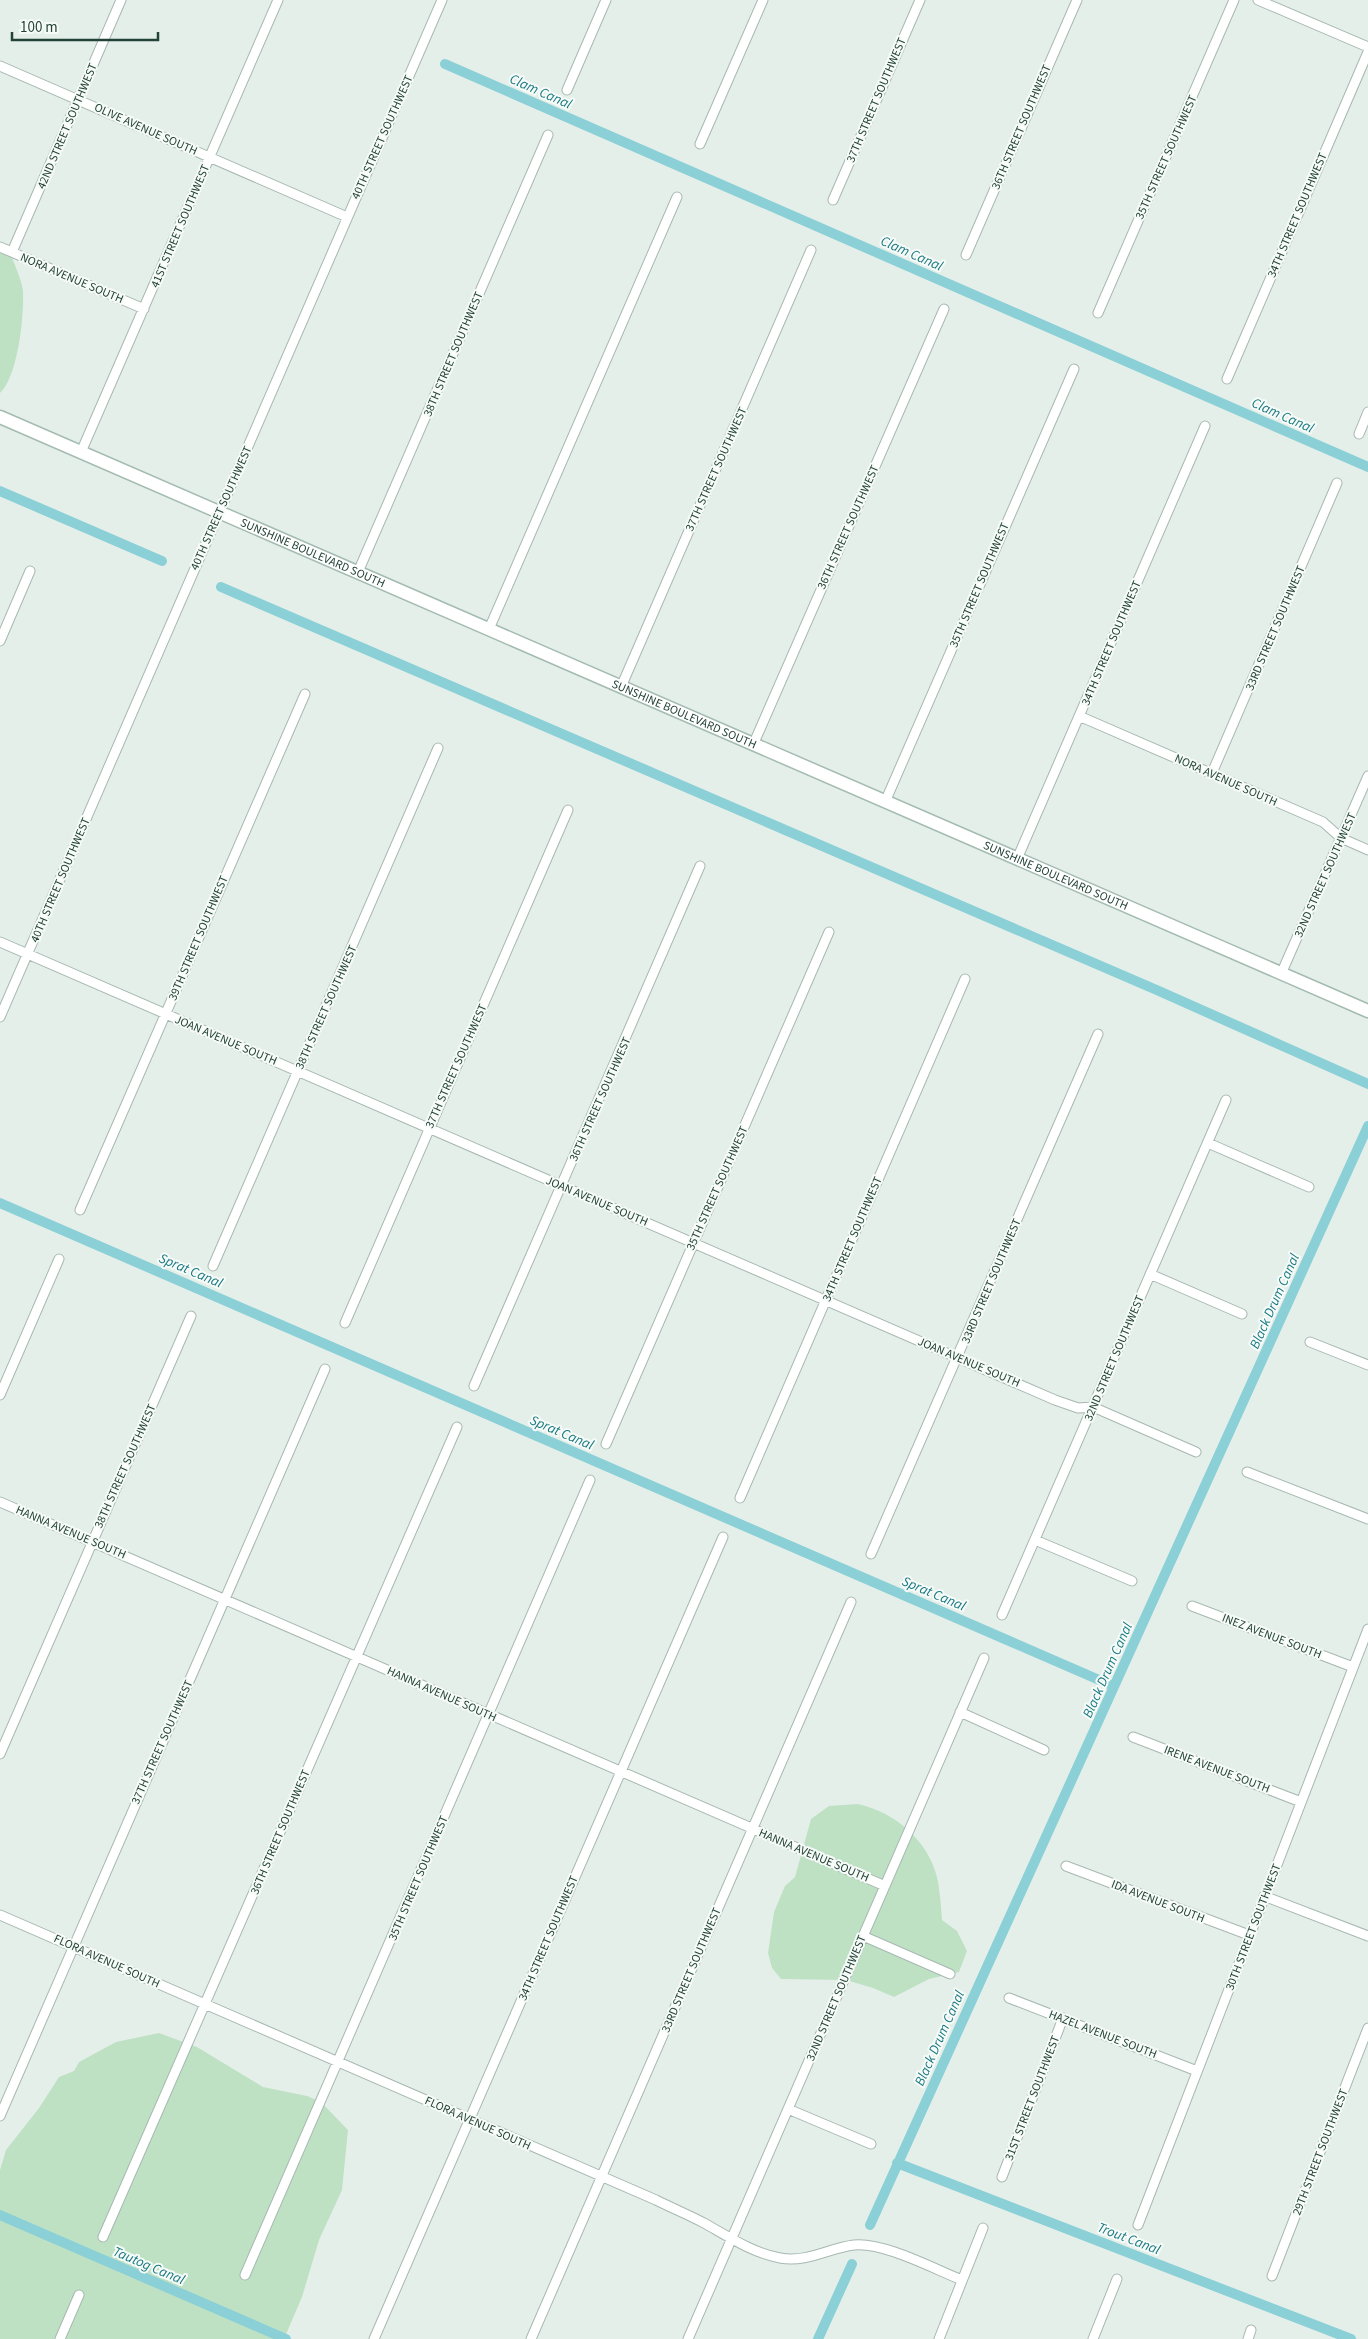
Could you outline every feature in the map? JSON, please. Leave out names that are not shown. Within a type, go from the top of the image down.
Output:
[{"type":"street","name":"42ND STREET SOUTHWEST","points":[[12,252],[121,0]]},
{"type":"street","name":"41ST STREET SOUTHWEST","points":[[81,452],[278,0]]},
{"type":"street","name":"40TH STREET SOUTHWEST","points":[[0,1017],[442,0]]},
{"type":"street","points":[[567,90],[606,0]]},
{"type":"street","points":[[700,144],[763,0]]},
{"type":"street","name":"37TH STREET SOUTHWEST","points":[[833,200],[920,0]]},
{"type":"street","name":"36TH STREET SOUTHWEST","points":[[966,255],[1077,0]]},
{"type":"street","name":"35TH STREET SOUTHWEST","points":[[1098,313],[1234,0]]},
{"type":"street","points":[[1258,0],[1368,47]]},
{"type":"street","name":"34TH STREET SOUTHWEST","points":[[1227,379],[1368,52]]},
{"type":"street","name":"OLIVE AVENUE SOUTH","points":[[0,66],[348,217]]},
{"type":"street","name":"38TH STREET SOUTHWEST","points":[[358,572],[548,135]]},
{"type":"street","points":[[489,629],[677,197]]},
{"type":"street","name":"NORA AVENUE SOUTH","points":[[0,247],[144,309]]},
{"type":"street","name":"37TH STREET SOUTHWEST","points":[[621,687],[811,250]]},
{"type":"street","name":"36TH STREET SOUTHWEST","points":[[754,745],[944,309]]},
{"type":"street","name":"35TH STREET SOUTHWEST","points":[[885,802],[1074,369]]},
{"type":"street","points":[[1358,434],[1368,412]]},
{"type":"street","name":"SUNSHINE BOULEVARD SOUTH","points":[[0,417],[1368,1011]]},
{"type":"street","name":"34TH STREET SOUTHWEST","points":[[1017,859],[1205,426]]},
{"type":"street","name":"33RD STREET SOUTHWEST","points":[[1212,773],[1337,483]]},
{"type":"street","points":[[0,641],[30,571]]},
{"type":"street","name":"39TH STREET SOUTHWEST","points":[[80,1210],[305,694]]},
{"type":"street","name":"NORA AVENUE SOUTH","points":[[1079,716],[1323,822],[1341,838],[1368,850]]},
{"type":"street","name":"38TH STREET SOUTHWEST","points":[[212,1266],[438,748]]},
{"type":"street","name":"32ND STREET SOUTHWEST","points":[[1281,974],[1368,776]]},
{"type":"street","name":"37TH STREET SOUTHWEST","points":[[345,1323],[568,810]]},
{"type":"street","name":"36TH STREET SOUTHWEST","points":[[474,1386],[700,866]]},
{"type":"street","name":"35TH STREET SOUTHWEST","points":[[606,1444],[829,932]]},
{"type":"street","name":"JOAN AVENUE SOUTH","points":[[0,942],[1070,1406],[1078,1408],[1093,1407],[1196,1452]]},
{"type":"street","name":"34TH STREET SOUTHWEST","points":[[740,1498],[965,979]]},
{"type":"street","name":"33RD STREET SOUTHWEST","points":[[871,1554],[1098,1034]]},
{"type":"street","name":"32ND STREET SOUTHWEST","points":[[1002,1615],[1226,1100]]},
{"type":"street","points":[[1208,1143],[1309,1187]]},
{"type":"street","points":[[0,1394],[59,1259]]},
{"type":"street","points":[[1150,1274],[1242,1314]]},
{"type":"street","name":"38TH STREET SOUTHWEST","points":[[0,1754],[191,1316]]},
{"type":"street","points":[[1310,1342],[1368,1365]]},
{"type":"street","name":"37TH STREET SOUTHWEST","points":[[0,2116],[325,1369]]},
{"type":"street","name":"36TH STREET SOUTHWEST","points":[[103,2237],[457,1427]]},
{"type":"street","points":[[1247,1472],[1368,1519]]},
{"type":"street","name":"35TH STREET SOUTHWEST","points":[[245,2275],[590,1480]]},
{"type":"street","name":"HANNA AVENUE SOUTH","points":[[0,1502],[885,1886]]},
{"type":"street","name":"34TH STREET SOUTHWEST","points":[[374,2339],[723,1537]]},
{"type":"street","points":[[1035,1540],[1132,1581]]},
{"type":"street","name":"33RD STREET SOUTHWEST","points":[[530,2339],[851,1602]]},
{"type":"street","name":"INEZ AVENUE SOUTH","points":[[1192,1606],[1353,1667]]},
{"type":"street","name":"30TH STREET SOUTHWEST","points":[[1138,2225],[1368,1629]]},
{"type":"street","name":"32ND STREET SOUTHWEST","points":[[688,2339],[984,1658]]},
{"type":"street","points":[[960,1712],[1044,1750]]},
{"type":"street","name":"IRENE AVENUE SOUTH","points":[[1133,1737],[1301,1802]]},
{"type":"street","name":"IDA AVENUE SOUTH","points":[[1066,1866],[1249,1935]]},
{"type":"street","points":[[1264,1896],[1368,1936]]},
{"type":"street","name":"FLORA AVENUE SOUTH","points":[[0,1914],[664,2204],[760,2253],[783,2259],[808,2258],[853,2245],[875,2246],[962,2280]]},
{"type":"street","points":[[863,1936],[950,1974]]},
{"type":"street","name":"HAZEL AVENUE SOUTH","points":[[1009,1998],[1197,2071]]},
{"type":"street","name":"31ST STREET SOUTHWEST","points":[[1002,2177],[1063,2018]]},
{"type":"street","name":"29TH STREET SOUTHWEST","points":[[1272,2276],[1368,2028]]},
{"type":"street","points":[[788,2108],[871,2144]]},
{"type":"street","points":[[940,2339],[983,2228]]},
{"type":"street","points":[[1093,2339],[1117,2278]]},
{"type":"street","points":[[60,2339],[79,2296]]},
{"type":"green space","points":[[0,250],[11,255],[21,283],[23,303],[19,346],[11,374],[0,393]]},
{"type":"green space","points":[[858,1804],[871,1808],[896,1821],[918,1840],[926,1851],[937,1877],[942,1920],[957,1931],[967,1951],[959,1972],[929,1979],[894,1997],[846,1980],[781,1979],[772,1968],[768,1953],[774,1912],[785,1886],[795,1877],[811,1819],[829,1806]]},
{"type":"green space","points":[[159,2033],[197,2047],[263,2087],[307,2096],[321,2102],[348,2130],[342,2190],[319,2240],[302,2297],[284,2339],[0,2339],[0,2170],[6,2150],[39,2108],[59,2077],[74,2071],[79,2062],[116,2042]]},
{"type":"waterway","name":"Clam Canal","points":[[445,64],[1368,467]]},
{"type":"waterway","points":[[0,491],[162,561]]},
{"type":"waterway","points":[[221,587],[1159,991],[1368,1084]]},
{"type":"waterway","name":"Black Drum Canal","points":[[870,2225],[1368,1126]]},
{"type":"waterway","name":"Sprat Canal","points":[[0,1203],[1113,1686]]},
{"type":"waterway","name":"Trout Canal","points":[[897,2163],[1351,2339]]},
{"type":"waterway","name":"Tautog Canal","points":[[0,2215],[286,2339]]},
{"type":"waterway","name":"Black Drum Canal","points":[[818,2339],[852,2264]]}]
